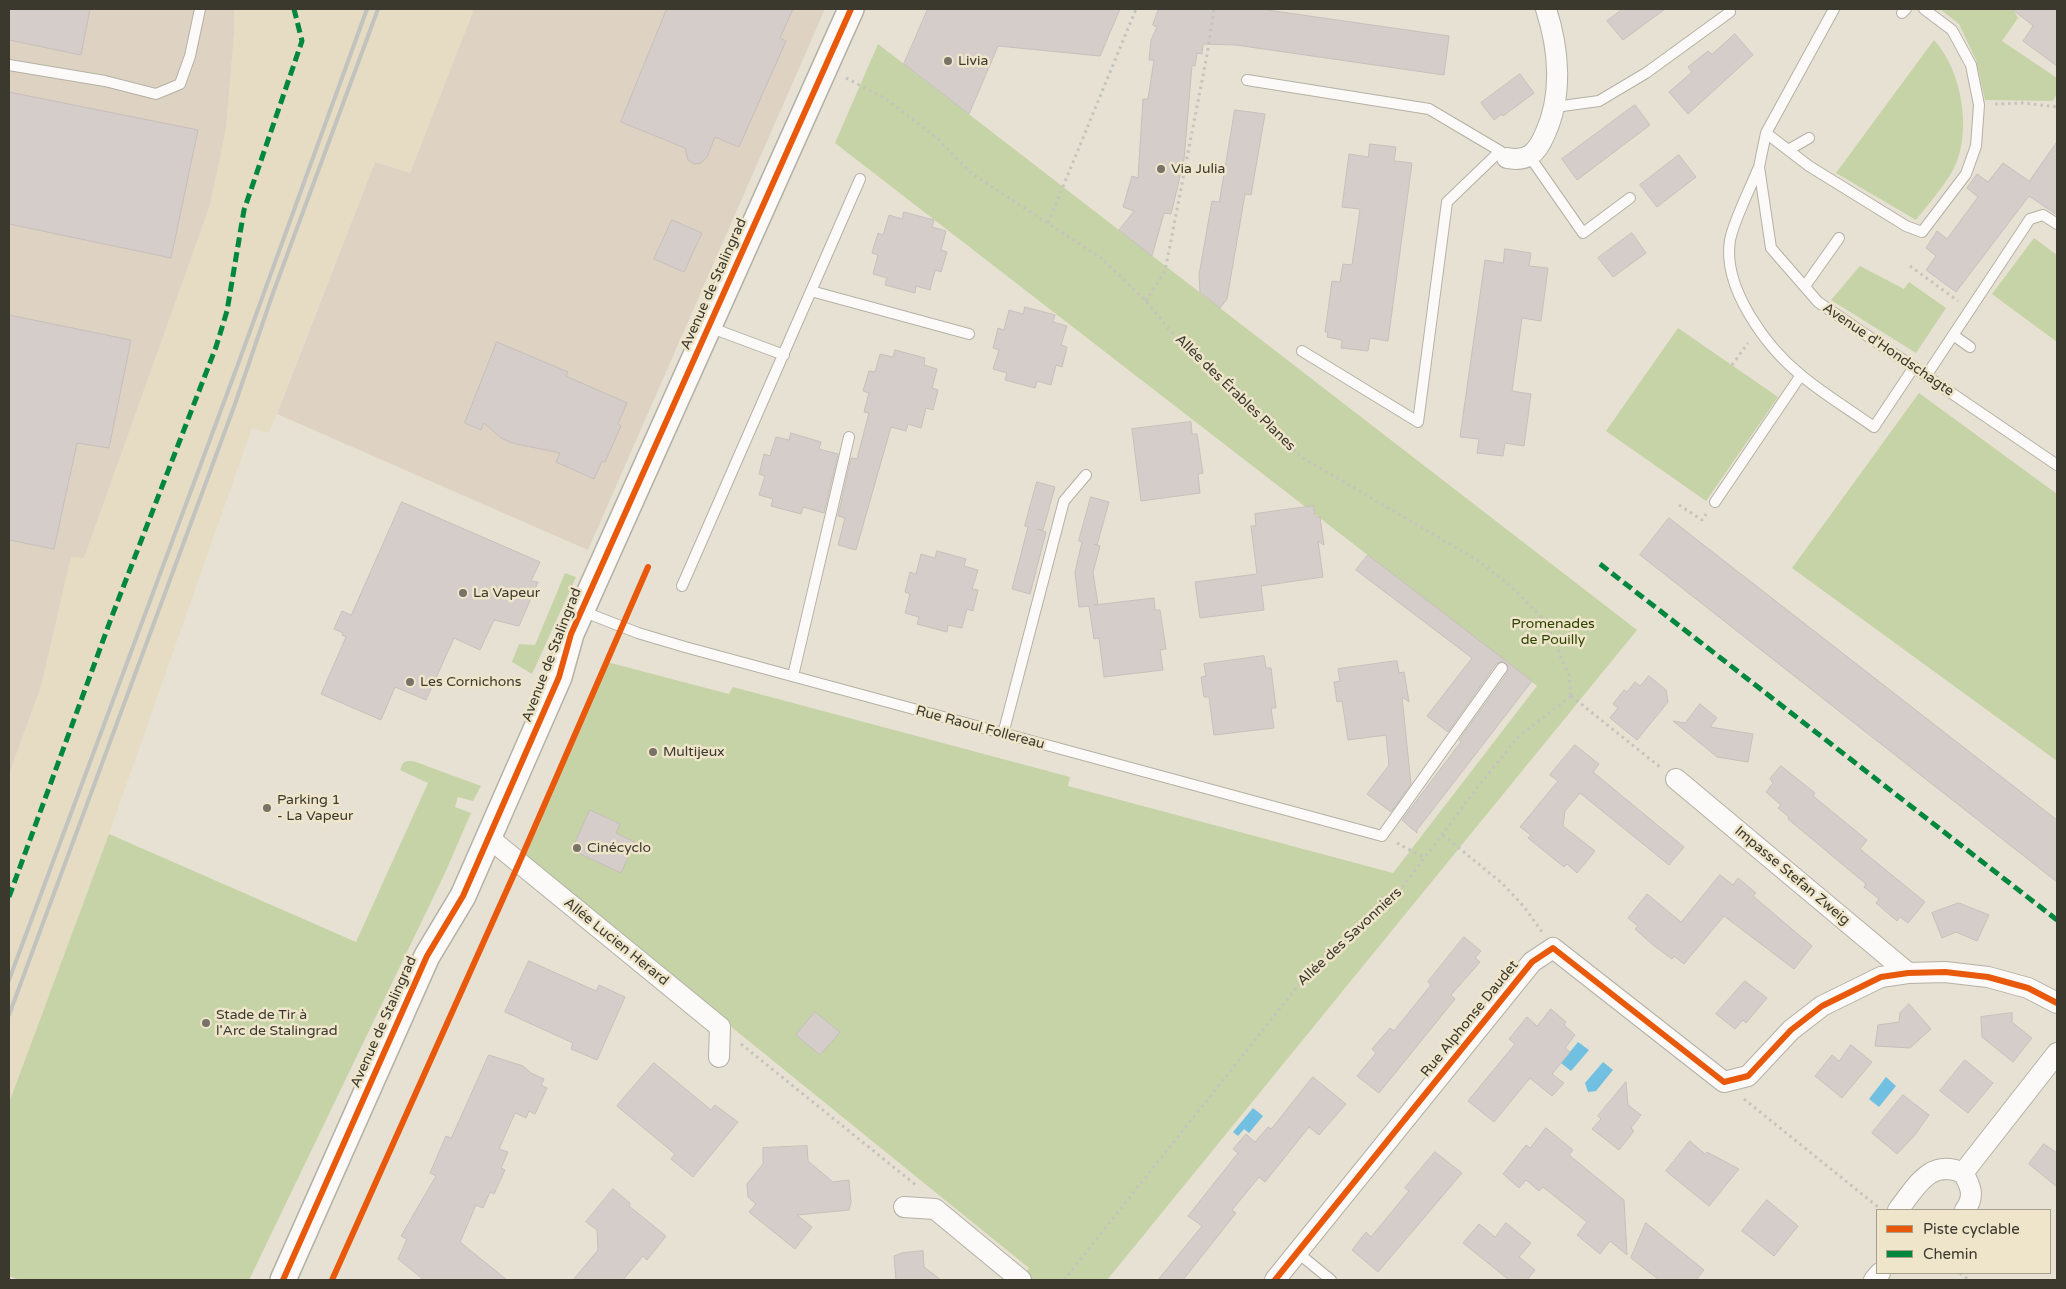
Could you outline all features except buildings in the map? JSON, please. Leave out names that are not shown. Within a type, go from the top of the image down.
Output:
[{"type":"street","name":"Avenue de Stalingrad","points":[[283,1280],[427,956],[463,896],[489,838],[559,677],[571,634],[581,611],[851,9]]},
{"type":"street","points":[[1504,155],[1518,160],[1530,157],[1540,146],[1555,107],[1557,58],[1546,9]]},
{"type":"street","name":"Impasse Stefan Zweig","points":[[1676,779],[1908,973]]},
{"type":"street","name":"Allée Lucien Herard","points":[[489,838],[720,1027]]},
{"type":"street","points":[[1553,948],[1724,1082],[1748,1076],[1791,1030],[1822,1006],[1881,978],[1908,973],[1945,972],[1988,977],[2028,988],[2057,1003]]},
{"type":"street","name":"Rue Alphonse Daudet","points":[[1275,1280],[1532,962],[1553,948]]},
{"type":"street","points":[[719,1057],[720,1027]]},
{"type":"street","points":[[1963,1173],[2057,1053]]},
{"type":"street","points":[[1899,1209],[1929,1173],[1947,1168],[1963,1173],[1971,1190],[1971,1200],[1966,1209]]},
{"type":"street","points":[[904,1207],[935,1209],[1021,1280]]},
{"type":"lane","points":[[9,65],[105,81],[156,94],[180,84],[190,56],[200,9]]},
{"type":"lane","name":"Avenue d'Hondschagte","points":[[1834,9],[1766,133],[1759,167],[1771,248],[1818,302],[2057,465]]},
{"type":"lane","points":[[1766,133],[1809,166],[1906,226],[1922,232],[1966,174],[1976,146],[1979,105],[1971,66],[1952,30],[1924,9]]},
{"type":"lane","points":[[1555,107],[1599,101],[1646,73],[1730,12]]},
{"type":"lane","points":[[1247,80],[1429,109],[1504,155],[1447,202],[1418,422],[1302,351]]},
{"type":"lane","points":[[1788,150],[1810,138]]},
{"type":"lane","points":[[1530,157],[1584,233],[1630,198]]},
{"type":"lane","points":[[1759,167],[1730,239],[1729,266],[1738,294],[1758,328],[1801,375],[1874,427],[1914,367]]},
{"type":"lane","points":[[682,586],[860,179]]},
{"type":"lane","points":[[1926,376],[2030,219],[2043,215],[2057,224]]},
{"type":"lane","points":[[1805,286],[1839,238]]},
{"type":"lane","points":[[811,291],[969,334]]},
{"type":"lane","points":[[709,327],[784,354]]},
{"type":"lane","points":[[1953,335],[1970,347]]},
{"type":"lane","points":[[1715,502],[1801,375]]},
{"type":"lane","points":[[793,676],[848,437]]},
{"type":"lane","points":[[1003,734],[1064,501],[1086,475]]},
{"type":"lane","name":"Rue Raoul Follereau","points":[[581,611],[638,633],[1382,836]]},
{"type":"lane","points":[[1382,836],[1502,668]]},
{"type":"lane","points":[[1298,1253],[1331,1280]]},
{"type":"path","points":[[1048,223],[1136,9]]},
{"type":"path","points":[[1146,301],[1164,271],[1208,55],[1214,9]]},
{"type":"path","points":[[1979,105],[2023,103],[2057,107]]},
{"type":"path","points":[[1910,266],[1970,309]]},
{"type":"path","points":[[1732,365],[1758,328]]},
{"type":"path","points":[[1679,505],[1702,520]]},
{"type":"path","points":[[1571,696],[1676,779]]},
{"type":"path","points":[[1443,835],[1503,884],[1525,908],[1553,948]]},
{"type":"path","points":[[1382,836],[1425,858]]},
{"type":"path","points":[[720,1027],[932,1199],[935,1209]]},
{"type":"path","points":[[1724,1082],[1881,1209]]},
{"type":"shaded area","points":[[9,9],[234,9],[234,34],[226,129],[210,205],[84,558],[71,557],[41,686],[9,774]]},
{"type":"shaded area","points":[[234,9],[474,9],[410,173],[375,162],[269,433],[252,428],[109,834],[9,1103],[9,774],[41,686],[71,556],[84,558],[210,205],[226,129],[234,34]]},
{"type":"shaded area","points":[[474,9],[825,9],[588,550],[277,414],[375,162],[410,173]]},
{"type":"green space","points":[[1940,9],[2013,9],[2018,18],[2002,41],[2057,78],[2057,94],[2053,101],[1985,100],[1976,60],[1959,24]]},
{"type":"green space","points":[[1934,40],[1952,68],[1958,85],[1962,102],[1962,138],[1959,155],[1953,170],[1916,220],[1836,173]]},
{"type":"green space","name":"Promenades de Pouilly","points":[[878,44],[1637,630],[1107,1280],[1019,1280],[1029,1268],[524,859],[607,662],[729,694],[733,687],[1070,777],[1068,786],[1393,873],[1537,686],[835,143]]},
{"type":"green space","points":[[2034,238],[2057,255],[2057,342],[1992,294]]},
{"type":"green space","points":[[1860,266],[1904,289],[1909,282],[1946,308],[1916,353],[1831,300]]},
{"type":"green space","points":[[1678,328],[1778,397],[1706,501],[1606,431]]},
{"type":"green space","points":[[1919,393],[2057,494],[2057,761],[1792,568]]},
{"type":"green space","points":[[565,573],[576,577],[532,674],[512,662],[519,644],[535,645]]},
{"type":"green space","name":"Stade de Tir à l'Arc de Stalingrad","points":[[413,761],[481,786],[473,801],[458,797],[455,807],[471,813],[445,873],[249,1280],[20,1280],[9,1276],[9,1103],[109,834],[356,942],[428,783],[400,770],[403,763]]},
{"type":"water","points":[[1578,1042],[1589,1050],[1571,1071],[1561,1063]]},
{"type":"water","points":[[1603,1062],[1613,1070],[1596,1091],[1588,1092],[1585,1083]]},
{"type":"water","points":[[1886,1077],[1896,1086],[1879,1107],[1869,1099]]},
{"type":"water","points":[[1253,1108],[1263,1116],[1249,1133],[1244,1129],[1238,1136],[1233,1132]]},
{"type":"railway","points":[[9,980],[237,367],[367,9]]},
{"type":"railway","points":[[9,1015],[235,404],[273,293],[378,9]]},
{"type":"marked path","points":[[9,897],[112,616],[216,347],[227,311],[244,210],[302,41],[294,9]]},
{"type":"marked path","points":[[1600,564],[2057,920]]},
{"type":"cycle path","points":[[283,1280],[427,956],[463,896],[559,677],[571,634],[851,9]]},
{"type":"cycle path","points":[[332,1280],[519,863],[648,567]]},
{"type":"cycle path","points":[[1275,1280],[1532,962],[1553,948],[1724,1082],[1748,1076],[1791,1030],[1822,1006],[1881,977],[1908,973],[1945,972],[1988,977],[2028,988],[2057,1003]]},
{"type":"place","name":"Livia","points":[[948,61]]},
{"type":"place","name":"Via Julia","points":[[1161,169]]},
{"type":"place","name":"La Vapeur","points":[[463,593]]},
{"type":"place","name":"Les Cornichons","points":[[410,682]]},
{"type":"place","name":"Multijeux","points":[[653,752]]},
{"type":"place","name":"Parking 1 - La Vapeur","points":[[267,808]]},
{"type":"place","name":"Cinécyclo","points":[[577,848]]},
{"type":"place","name":"Stade de Tir à l'Arc de Stalingrad","points":[[206,1023]]}]
